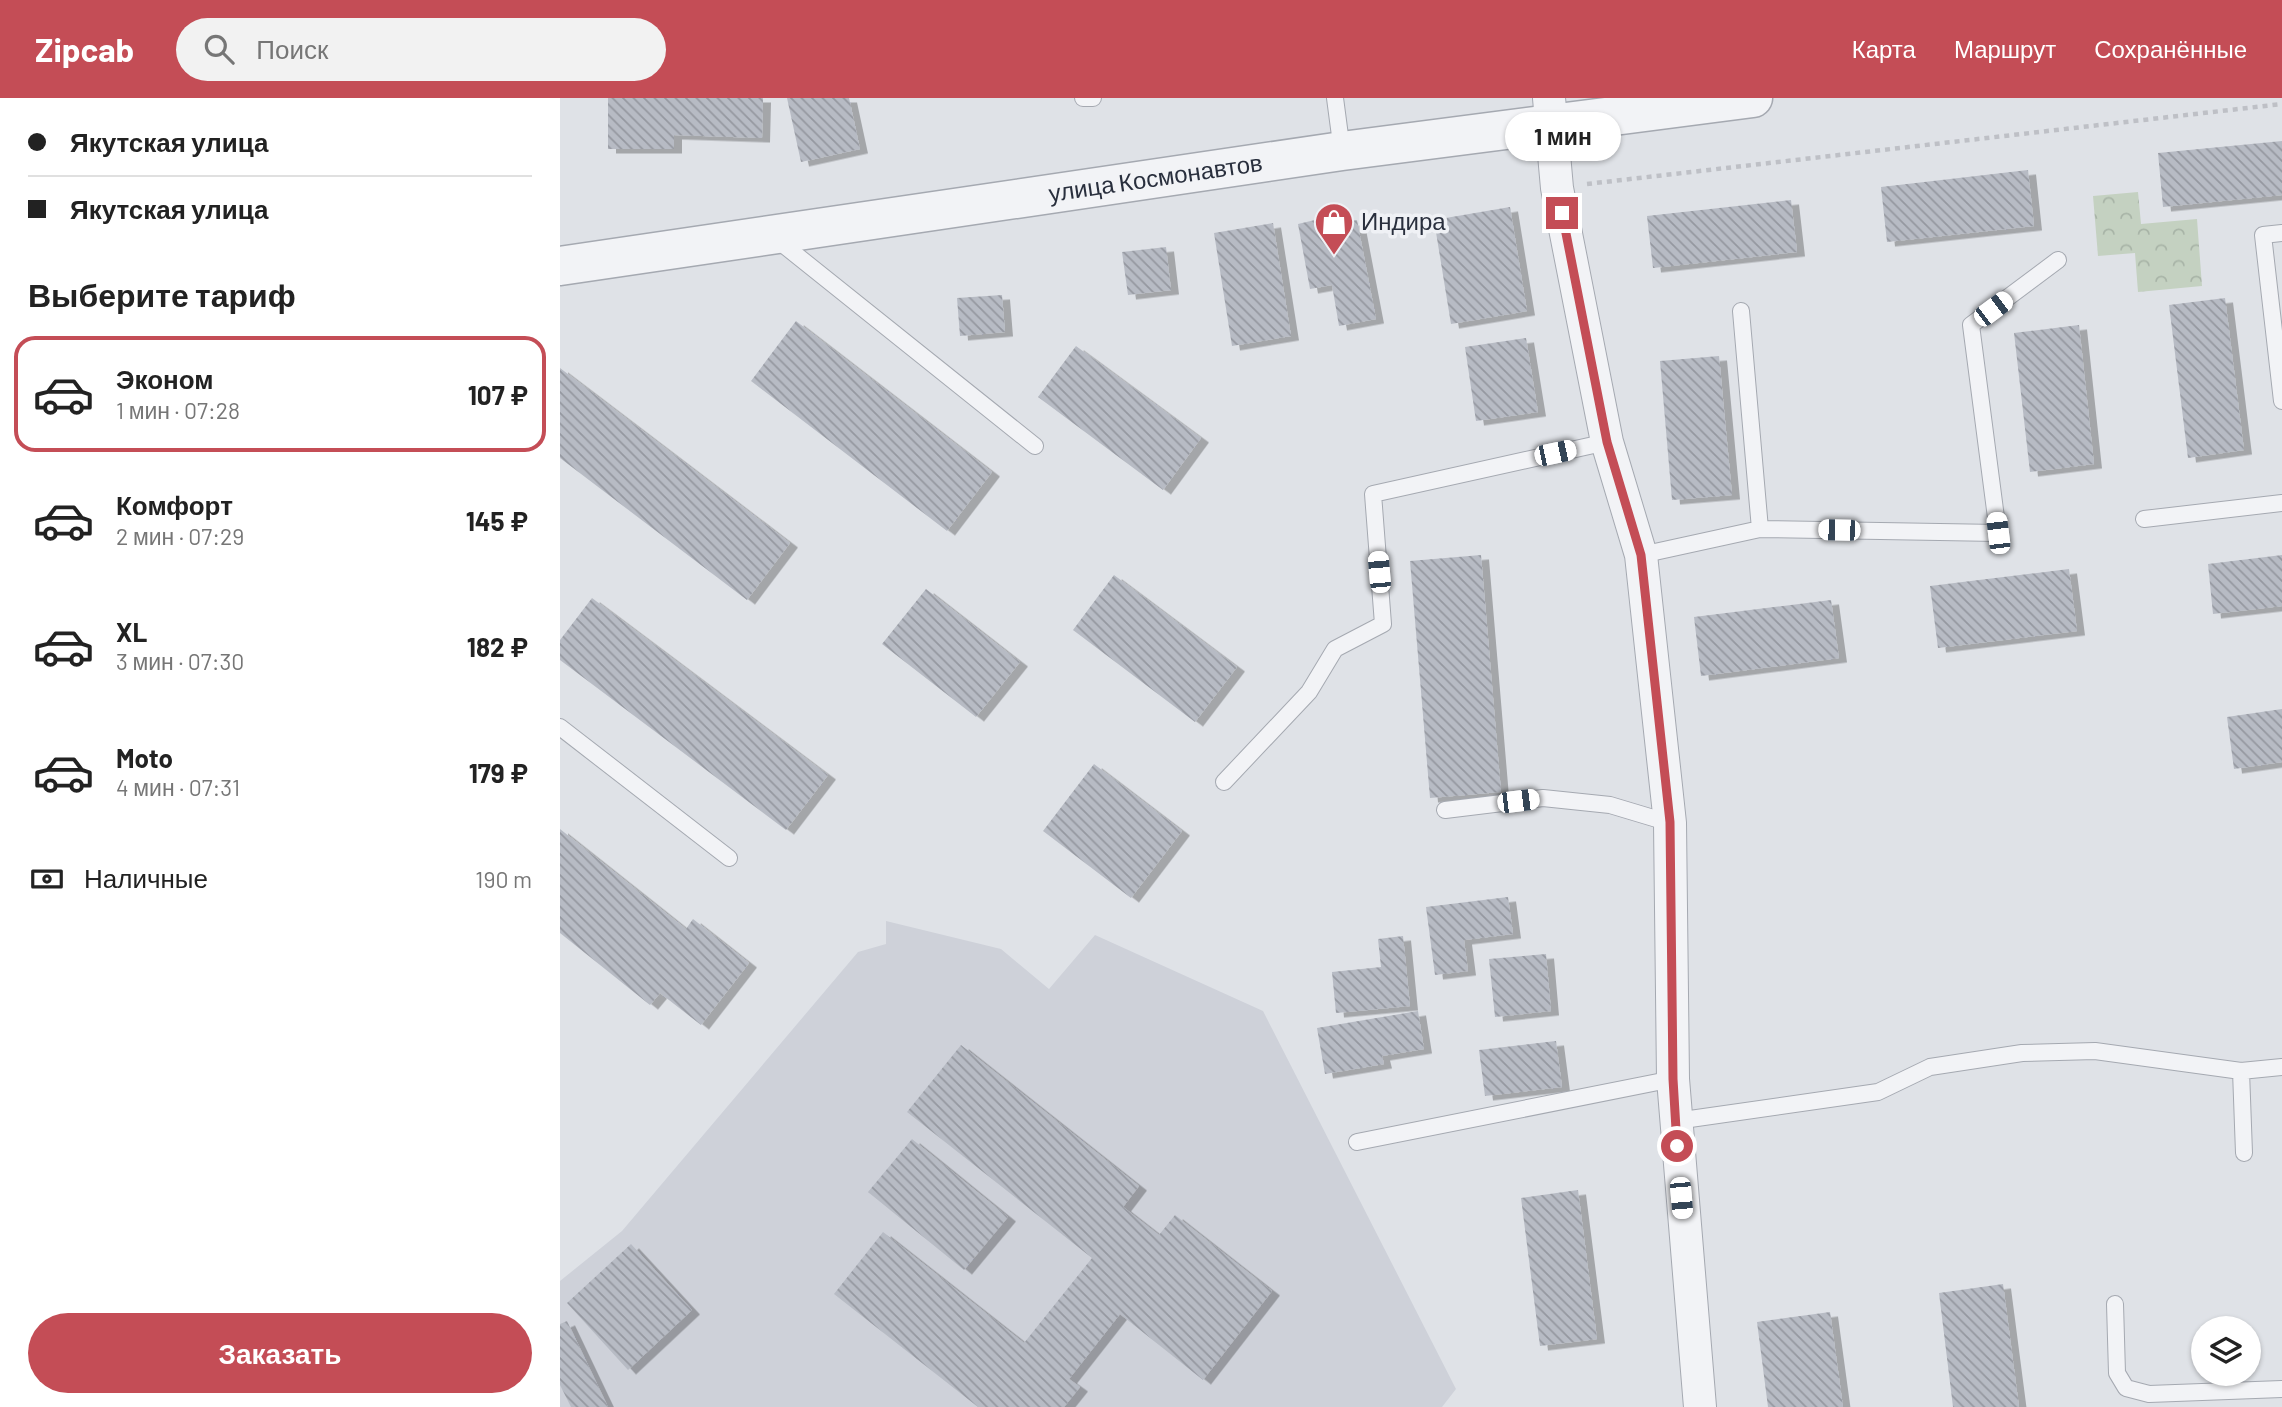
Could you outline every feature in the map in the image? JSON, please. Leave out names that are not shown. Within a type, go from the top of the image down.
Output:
[{"type":"street","name":"улица Космонавтов","points":[[560,266],[1342,150],[1549,111],[1753,98]]},
{"type":"street","points":[[1549,111],[1557,188],[1607,442],[1641,555],[1670,822],[1673,1079],[1700,1407]]},
{"type":"lane","points":[[1083,98],[1093,98]]},
{"type":"lane","points":[[1335,98],[1342,150]]},
{"type":"lane","points":[[2282,233],[2263,235],[2282,401]]},
{"type":"lane","points":[[770,234],[1035,446]]},
{"type":"lane","points":[[1641,555],[1760,529],[1998,533],[1971,325],[2058,260]]},
{"type":"lane","points":[[1741,311],[1760,529]]},
{"type":"lane","points":[[1224,782],[1309,692],[1335,649],[1383,624],[1373,494],[1607,442]]},
{"type":"lane","points":[[2144,519],[2282,503]]},
{"type":"lane","points":[[560,727],[729,858]]},
{"type":"lane","points":[[1445,810],[1543,798],[1610,805],[1670,822]]},
{"type":"lane","points":[[1676,1121],[1878,1092],[1930,1067],[2022,1053],[2095,1051],[2241,1071],[2282,1067]]},
{"type":"lane","points":[[2241,1071],[2244,1153]]},
{"type":"lane","points":[[1357,1142],[1673,1079]]},
{"type":"lane","points":[[2115,1304],[2117,1373],[2126,1388],[2149,1394],[2282,1389]]},
{"type":"path","points":[[1557,188],[2282,104]]},
{"type":"shaded area","points":[[886,921],[1001,949],[1049,989],[1095,935],[1263,1011],[1456,1389],[1442,1407],[560,1407],[560,1281],[622,1231],[858,952],[886,944]]},
{"type":"green space","points":[[2138,192],[2141,224],[2197,219],[2202,286],[2138,292],[2135,253],[2098,256],[2093,196]]},
{"type":"building","points":[[608,98],[763,98],[762,138],[674,135],[674,149],[608,149]]},
{"type":"building","points":[[787,98],[849,98],[860,149],[801,162]]},
{"type":"building","points":[[2282,141],[2282,195],[2163,207],[2158,153]]},
{"type":"building","points":[[2028,170],[2034,226],[1887,242],[1881,187]]},
{"type":"building","points":[[1791,200],[1797,252],[1653,268],[1647,216]]},
{"type":"building","points":[[1510,207],[1527,311],[1451,324],[1434,220]]},
{"type":"building","name":"Индира","points":[[1319,219],[1320,227],[1357,220],[1376,319],[1339,326],[1332,285],[1310,289],[1298,224]]},
{"type":"building","points":[[1273,223],[1291,336],[1232,346],[1214,233]]},
{"type":"building","points":[[1166,247],[1171,290],[1128,295],[1122,252]]},
{"type":"building","points":[[1002,295],[1005,332],[960,336],[957,298]]},
{"type":"building","points":[[2225,298],[2244,450],[2188,458],[2169,305]]},
{"type":"building","points":[[796,321],[992,472],[947,531],[751,381]]},
{"type":"building","points":[[2079,325],[2094,464],[2030,472],[2014,333]]},
{"type":"building","points":[[1526,338],[1538,412],[1476,421],[1465,347]]},
{"type":"building","points":[[1076,346],[1201,438],[1163,490],[1038,397]]},
{"type":"building","points":[[1719,356],[1732,495],[1672,500],[1660,361]]},
{"type":"building","points":[[560,368],[790,543],[747,600],[560,458]]},
{"type":"building","points":[[1481,555],[1501,792],[1430,798],[1410,561]]},
{"type":"building","points":[[2282,555],[2282,606],[2213,614],[2208,564]]},
{"type":"building","points":[[2069,569],[2077,631],[1938,648],[1930,586]]},
{"type":"building","points":[[1114,575],[1237,667],[1195,722],[1073,630]]},
{"type":"building","points":[[926,589],[1020,662],[976,717],[882,644]]},
{"type":"building","points":[[592,598],[828,775],[786,830],[560,660],[560,640]]},
{"type":"building","points":[[1831,600],[1839,658],[1701,676],[1694,617]]},
{"type":"building","points":[[2282,709],[2282,762],[2234,769],[2227,717]]},
{"type":"building","points":[[1094,764],[1182,831],[1131,898],[1043,831]]},
{"type":"building","points":[[560,829],[686,929],[693,919],[749,963],[701,1025],[660,993],[650,1005],[560,933]]},
{"type":"building","points":[[1508,897],[1513,934],[1464,940],[1468,971],[1435,975],[1426,907]]},
{"type":"building","points":[[1403,936],[1410,1006],[1336,1013],[1332,972],[1381,967],[1378,939]]},
{"type":"building","points":[[1546,954],[1551,1011],[1495,1017],[1489,959]]},
{"type":"building","points":[[1418,1011],[1424,1049],[1382,1056],[1384,1064],[1325,1074],[1317,1028]]},
{"type":"building","points":[[1556,1041],[1562,1087],[1485,1096],[1479,1050]]},
{"type":"building","points":[[961,1045],[1139,1186],[1123,1207],[1159,1235],[1175,1215],[1272,1291],[1203,1380],[1120,1314],[1069,1379],[1080,1387],[1064,1407],[978,1407],[834,1294],[883,1232],[1024,1343],[1092,1258],[907,1112]]},
{"type":"building","points":[[912,1139],[1008,1217],[964,1270],[868,1192]]},
{"type":"building","points":[[1578,1190],[1597,1339],[1540,1346],[1521,1198]]},
{"type":"building","points":[[631,1244],[692,1310],[628,1370],[567,1303]]},
{"type":"building","points":[[2003,1284],[2019,1407],[1953,1407],[1939,1293]]},
{"type":"building","points":[[1830,1312],[1843,1407],[1768,1407],[1757,1322]]},
{"type":"building","points":[[567,1321],[608,1407],[571,1407],[560,1385],[560,1324]]},
{"type":"place","name":"Индира","points":[[1334,256]]},
{"type":"route","points":[[1562,213],[1607,442],[1641,555],[1670,822],[1673,1079],[1677,1146]]}]
